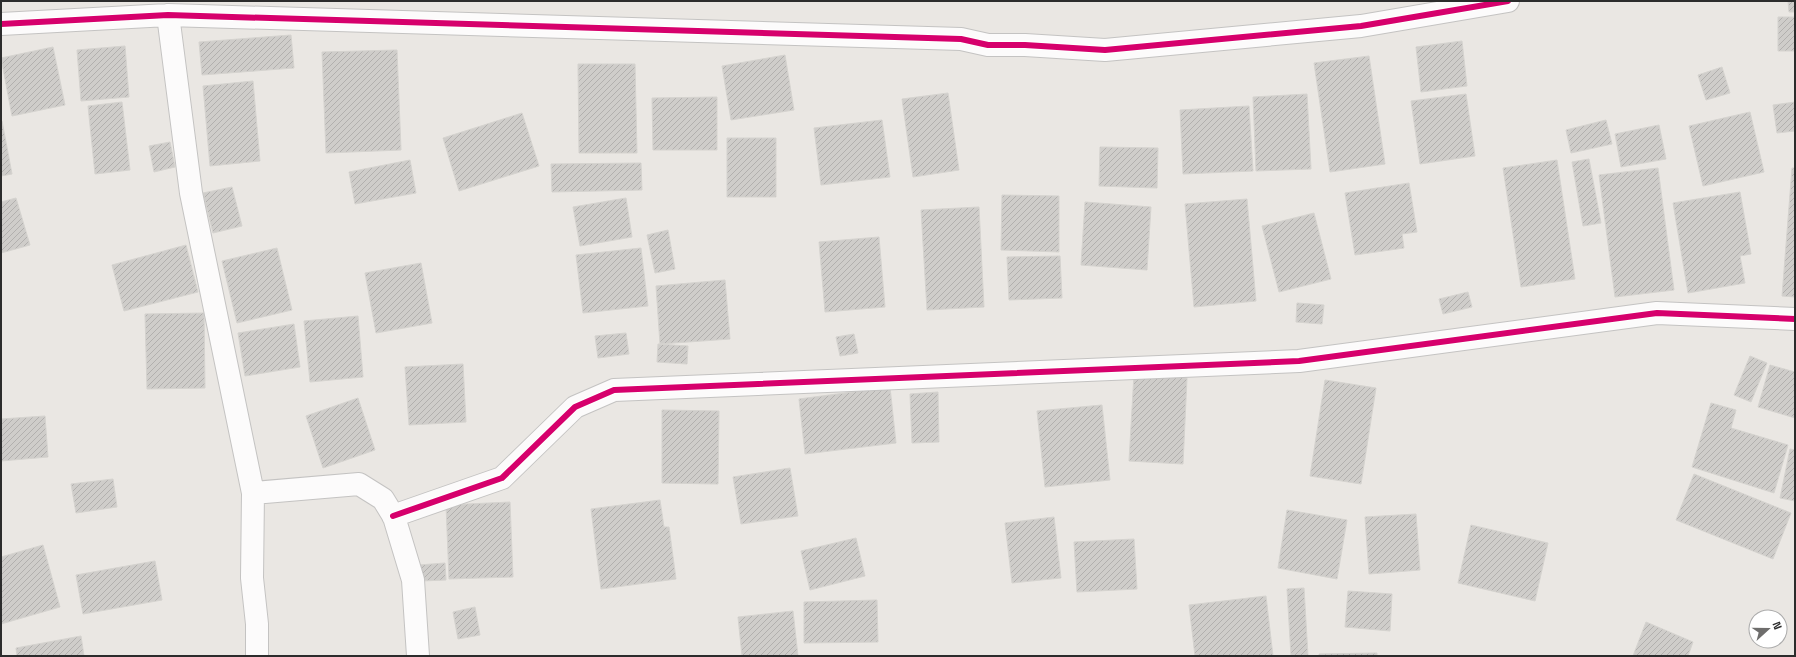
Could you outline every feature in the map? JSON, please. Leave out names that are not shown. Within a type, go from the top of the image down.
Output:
[{"type":"street","points":[[1,24],[168,15],[960,39],[988,45],[1025,45],[1106,50],[1361,26],[1508,1]]},
{"type":"street","points":[[168,15],[191,193],[253,493],[252,578],[258,624],[257,656]]},
{"type":"street","points":[[394,516],[502,478],[575,407],[614,390],[1299,361],[1657,312],[1795,319]]},
{"type":"street","points":[[253,493],[359,484],[383,499],[394,516],[412,580],[418,656]]},
{"type":"building","points":[[1788,1],[1795,1],[1795,12],[1789,12]]},
{"type":"building","points":[[1778,17],[1795,17],[1795,51],[1778,51]]},
{"type":"building","points":[[291,35],[294,68],[202,75],[199,42]]},
{"type":"building","points":[[1462,41],[1467,86],[1421,92],[1416,47]]},
{"type":"building","points":[[125,46],[129,97],[81,101],[77,50]]},
{"type":"building","points":[[53,47],[65,105],[12,116],[1,58]]},
{"type":"building","points":[[397,50],[401,150],[326,153],[322,52]]},
{"type":"building","points":[[785,55],[794,110],[731,120],[722,66]]},
{"type":"building","points":[[1369,56],[1385,164],[1330,172],[1314,63]]},
{"type":"building","points":[[578,64],[635,64],[637,153],[579,153]]},
{"type":"building","points":[[1722,67],[1730,93],[1706,100],[1698,75]]},
{"type":"building","points":[[253,81],[260,161],[210,166],[203,86]]},
{"type":"building","points":[[948,93],[959,170],[913,177],[902,99]]},
{"type":"building","points":[[1307,94],[1311,169],[1256,171],[1253,97]]},
{"type":"building","points":[[1466,94],[1475,156],[1420,164],[1411,101]]},
{"type":"building","points":[[717,97],[717,150],[653,150],[652,98]]},
{"type":"building","points":[[122,102],[130,170],[95,174],[88,106]]},
{"type":"building","points":[[1795,102],[1795,131],[1777,133],[1773,105]]},
{"type":"building","points":[[1249,106],[1253,171],[1183,174],[1180,110]]},
{"type":"building","points":[[1750,112],[1764,172],[1703,186],[1689,126]]},
{"type":"building","points":[[522,113],[539,166],[459,191],[443,138]]},
{"type":"building","points":[[882,120],[890,177],[821,185],[814,128]]},
{"type":"building","points":[[1606,120],[1612,144],[1571,153],[1566,130]]},
{"type":"building","points":[[1,121],[12,174],[1,176]]},
{"type":"building","points":[[1659,125],[1666,159],[1621,167],[1615,134]]},
{"type":"building","points":[[727,138],[776,138],[776,197],[727,197]]},
{"type":"building","points":[[170,142],[175,167],[154,172],[149,146]]},
{"type":"building","points":[[1100,147],[1158,148],[1157,188],[1099,186]]},
{"type":"building","points":[[1589,159],[1601,223],[1583,226],[1572,162]]},
{"type":"building","points":[[410,160],[416,193],[355,204],[349,172]]},
{"type":"building","points":[[1557,160],[1575,279],[1521,287],[1503,168]]},
{"type":"building","points":[[641,163],[642,190],[552,192],[551,164]]},
{"type":"building","points":[[1658,168],[1674,290],[1615,297],[1599,175]]},
{"type":"building","points":[[1792,168],[1795,168],[1795,297],[1782,296]]},
{"type":"building","points":[[1409,183],[1417,232],[1402,234],[1404,248],[1355,255],[1345,193]]},
{"type":"building","points":[[232,187],[242,226],[213,233],[203,193]]},
{"type":"building","points":[[1740,192],[1751,254],[1740,256],[1745,283],[1688,293],[1673,203]]},
{"type":"building","points":[[1002,195],[1059,196],[1059,252],[1001,250]]},
{"type":"building","points":[[16,198],[30,245],[1,253],[1,202]]},
{"type":"building","points":[[626,198],[632,237],[580,246],[573,207]]},
{"type":"building","points":[[1247,199],[1256,301],[1194,307],[1185,204]]},
{"type":"building","points":[[1085,202],[1151,207],[1147,270],[1081,265]]},
{"type":"building","points":[[979,207],[984,307],[927,310],[921,210]]},
{"type":"building","points":[[1314,213],[1331,279],[1279,292],[1262,226]]},
{"type":"building","points":[[668,230],[675,269],[655,273],[647,235]]},
{"type":"building","points":[[879,237],[885,307],[825,312],[819,242]]},
{"type":"building","points":[[186,245],[198,292],[124,311],[112,265]]},
{"type":"building","points":[[277,248],[292,310],[237,323],[222,261]]},
{"type":"building","points":[[641,248],[648,306],[583,313],[576,255]]},
{"type":"building","points":[[1060,256],[1062,298],[1009,300],[1007,257]]},
{"type":"building","points":[[421,263],[432,323],[376,333],[365,273]]},
{"type":"building","points":[[725,280],[730,339],[660,344],[656,286]]},
{"type":"building","points":[[1468,292],[1472,307],[1443,314],[1439,299]]},
{"type":"building","points":[[1297,303],[1324,305],[1322,324],[1296,322]]},
{"type":"building","points":[[204,313],[205,388],[147,389],[145,314]]},
{"type":"building","points":[[358,316],[363,377],[310,382],[304,321]]},
{"type":"building","points":[[294,324],[300,367],[245,376],[238,333]]},
{"type":"building","points":[[626,333],[629,354],[598,358],[595,336]]},
{"type":"building","points":[[854,334],[858,353],[840,356],[836,337]]},
{"type":"building","points":[[658,344],[688,346],[687,364],[657,362]]},
{"type":"building","points":[[1750,356],[1767,363],[1751,402],[1734,395]]},
{"type":"building","points":[[463,364],[466,422],[409,425],[405,367]]},
{"type":"building","points":[[1770,365],[1795,372],[1795,418],[1758,407]]},
{"type":"building","points":[[1134,374],[1187,378],[1183,464],[1129,461]]},
{"type":"building","points":[[1325,380],[1376,388],[1361,484],[1310,476]]},
{"type":"building","points":[[890,387],[896,443],[805,454],[799,399]]},
{"type":"building","points":[[938,392],[939,442],[912,443],[910,394]]},
{"type":"building","points":[[358,398],[375,450],[323,468],[306,416]]},
{"type":"building","points":[[1711,403],[1736,410],[1731,428],[1788,445],[1774,493],[1692,467]]},
{"type":"building","points":[[1102,405],[1110,480],[1045,487],[1037,411]]},
{"type":"building","points":[[662,410],[719,411],[718,484],[662,483]]},
{"type":"building","points":[[45,416],[48,457],[1,461],[1,419]]},
{"type":"building","points":[[1790,449],[1795,450],[1795,501],[1780,498]]},
{"type":"building","points":[[790,468],[798,516],[741,524],[733,477]]},
{"type":"building","points":[[1694,474],[1791,513],[1773,559],[1676,520]]},
{"type":"building","points":[[113,479],[117,507],[76,513],[71,484]]},
{"type":"building","points":[[660,500],[664,527],[669,527],[676,579],[601,589],[591,509]]},
{"type":"building","points":[[510,502],[513,577],[449,579],[446,505]]},
{"type":"building","points":[[1287,510],[1347,520],[1337,579],[1278,568]]},
{"type":"building","points":[[1416,514],[1420,570],[1369,574],[1365,517]]},
{"type":"building","points":[[1054,517],[1061,578],[1012,583],[1005,523]]},
{"type":"building","points":[[1471,525],[1548,543],[1535,601],[1458,583]]},
{"type":"building","points":[[856,538],[865,576],[810,590],[801,551]]},
{"type":"building","points":[[1134,539],[1137,589],[1077,592],[1074,542]]},
{"type":"building","points":[[43,545],[60,607],[1,624],[1,557]]},
{"type":"building","points":[[155,561],[162,600],[83,614],[76,575]]},
{"type":"building","points":[[445,563],[446,580],[421,581],[419,565]]},
{"type":"building","points":[[1304,588],[1308,656],[1291,656],[1287,589]]},
{"type":"building","points":[[1348,591],[1392,594],[1390,631],[1345,627]]},
{"type":"building","points":[[1266,596],[1273,656],[1195,656],[1189,605]]},
{"type":"building","points":[[877,600],[878,642],[804,643],[804,602]]},
{"type":"building","points":[[475,607],[480,635],[458,639],[453,612]]},
{"type":"building","points":[[793,611],[798,656],[742,656],[738,617]]},
{"type":"building","points":[[1646,622],[1693,642],[1688,656],[1633,656]]},
{"type":"building","points":[[81,636],[84,656],[17,656],[16,648]]},
{"type":"building","points":[[1377,653],[1377,656],[1319,656],[1319,654]]},
{"type":"cycle path","points":[[1,24],[168,15],[961,39],[988,45],[1025,45],[1105,50],[1361,26],[1508,1]]},
{"type":"cycle path","points":[[393,516],[502,478],[575,407],[614,390],[1299,361],[1657,313],[1795,319]]}]
